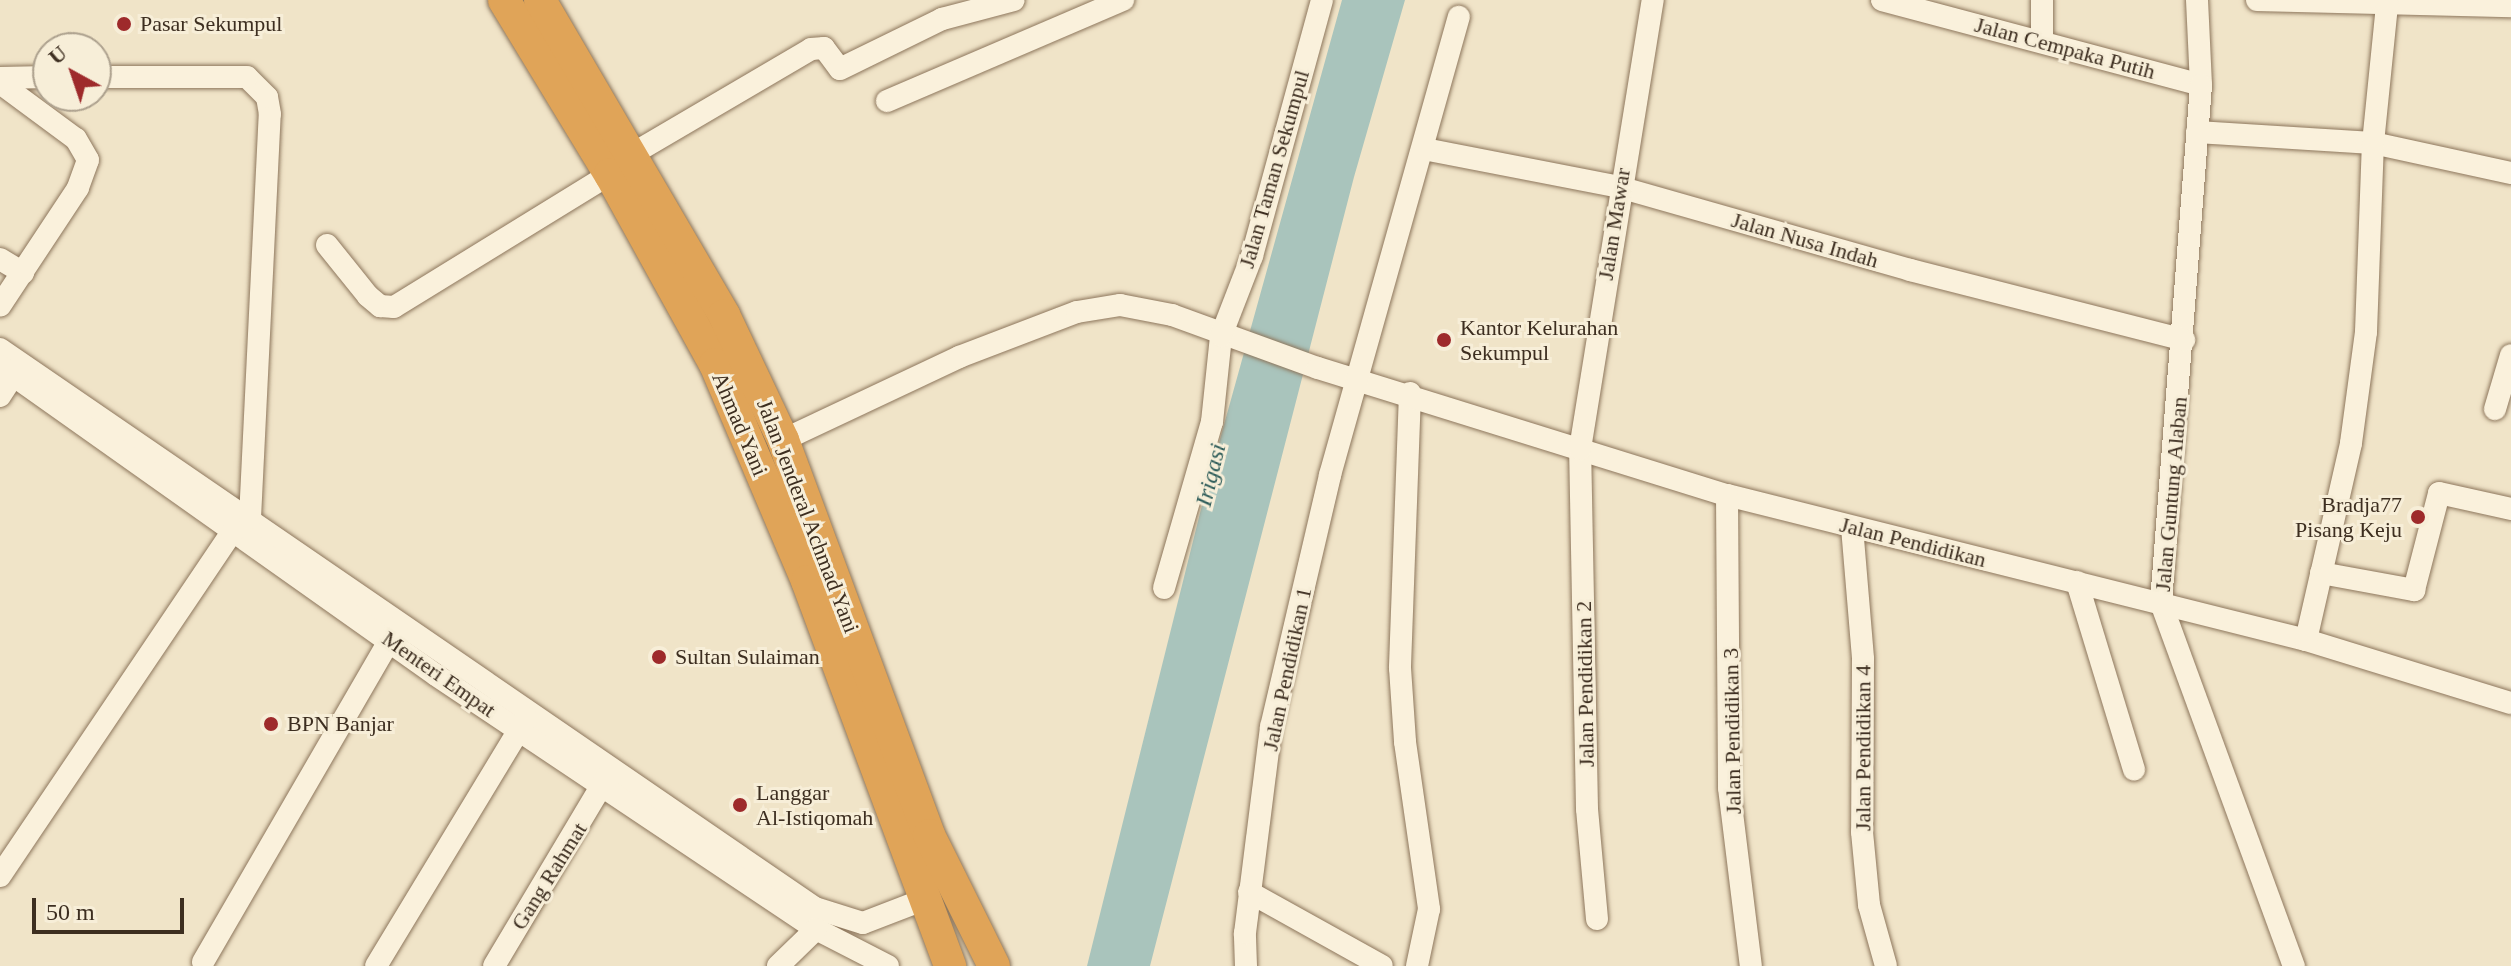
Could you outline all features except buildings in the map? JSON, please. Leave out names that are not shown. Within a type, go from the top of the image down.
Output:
[{"type":"highway","name":"Ahmad Yani","points":[[504,0],[622,164],[715,364],[844,645],[863,698],[923,900],[950,966]]},
{"type":"highway","name":"Jalan Jenderal Achmad Yani","points":[[540,0],[622,164],[724,315],[783,440],[844,645]]},
{"type":"highway","points":[[863,698],[994,966]]},
{"type":"street","points":[[327,245],[368,296],[380,306],[394,307],[811,49],[824,48],[840,69],[920,28],[1014,0]]},
{"type":"street","points":[[887,101],[1123,0]]},
{"type":"street","name":"Jalan Taman Sekumpul","points":[[1164,588],[1212,422],[1230,339],[1322,0]]},
{"type":"street","name":"Jalan Mawar","points":[[1580,449],[1619,187],[1653,0]]},
{"type":"street","name":"Jalan Cempaka Putih","points":[[1882,0],[2201,85]]},
{"type":"street","points":[[2042,0],[2042,41]]},
{"type":"street","name":"Jalan Guntung Alaban","points":[[2197,0],[2201,85],[2184,340],[2161,603],[2294,966]]},
{"type":"street","points":[[2257,0],[2511,6]]},
{"type":"street","points":[[2306,640],[2351,443],[2366,332],[2373,143],[2387,5]]},
{"type":"street","name":"Jalan Pendidikan 1","points":[[1246,966],[1249,892],[1271,727],[1357,377],[1459,17]]},
{"type":"street","points":[[0,876],[241,525],[270,114],[267,97],[247,77],[112,77]]},
{"type":"street","points":[[0,80],[32,78]]},
{"type":"street","points":[[0,80],[76,139],[88,160],[78,188],[0,306]]},
{"type":"street","points":[[2197,132],[2373,143],[2511,173]]},
{"type":"street","name":"Jalan Nusa Indah","points":[[1424,149],[1619,187],[1910,270],[2184,340]]},
{"type":"street","points":[[0,259],[23,273]]},
{"type":"street","name":"Jalan Pendidikan","points":[[783,440],[959,357],[1077,312],[1120,305],[1172,315],[1230,339],[1318,368],[1410,393],[1727,495],[2306,640],[2511,703]]},
{"type":"street","name":"Menteri Empat","points":[[0,349],[12,368],[106,430],[499,706],[746,870],[843,920],[863,923],[888,917],[923,900]]},
{"type":"street","points":[[2495,409],[2511,355]]},
{"type":"street","points":[[0,396],[12,368]]},
{"type":"street","points":[[1410,393],[1400,668],[1405,742],[1429,909],[1417,966]]},
{"type":"street","name":"Jalan Pendidikan 2","points":[[1580,449],[1587,809],[1597,919]]},
{"type":"street","points":[[2321,573],[2414,590],[2439,493],[2511,509]]},
{"type":"street","name":"Jalan Pendidikan 3","points":[[1727,495],[1729,788],[1751,966]]},
{"type":"street","name":"Jalan Pendidikan 4","points":[[1852,527],[1863,659],[1862,832],[1869,905],[1886,966]]},
{"type":"street","points":[[2077,582],[2134,770]]},
{"type":"street","points":[[203,962],[394,632]]},
{"type":"street","points":[[376,966],[524,720]]},
{"type":"street","name":"Gang Rahmat","points":[[494,966],[607,776]]},
{"type":"street","name":"Menteri Empat","points":[[746,870],[816,929],[888,966]]},
{"type":"street","points":[[1249,892],[1382,966]]},
{"type":"street","points":[[778,966],[816,929]]},
{"type":"water","name":"Irigasi","points":[[1342,0],[1405,0],[1354,177],[1150,966],[1087,966],[1205,493]]},
{"type":"place","name":"Pasar Sekumpul","points":[[124,24]]},
{"type":"place","name":"Kantor Kelurahan Sekumpul","points":[[1444,340]]},
{"type":"place","name":"Bradja77 Pisang Keju","points":[[2418,517]]},
{"type":"place","name":"Sultan Sulaiman","points":[[659,657]]},
{"type":"place","name":"BPN Banjar","points":[[271,724]]},
{"type":"place","name":"Langgar Al-Istiqomah","points":[[740,805]]}]
